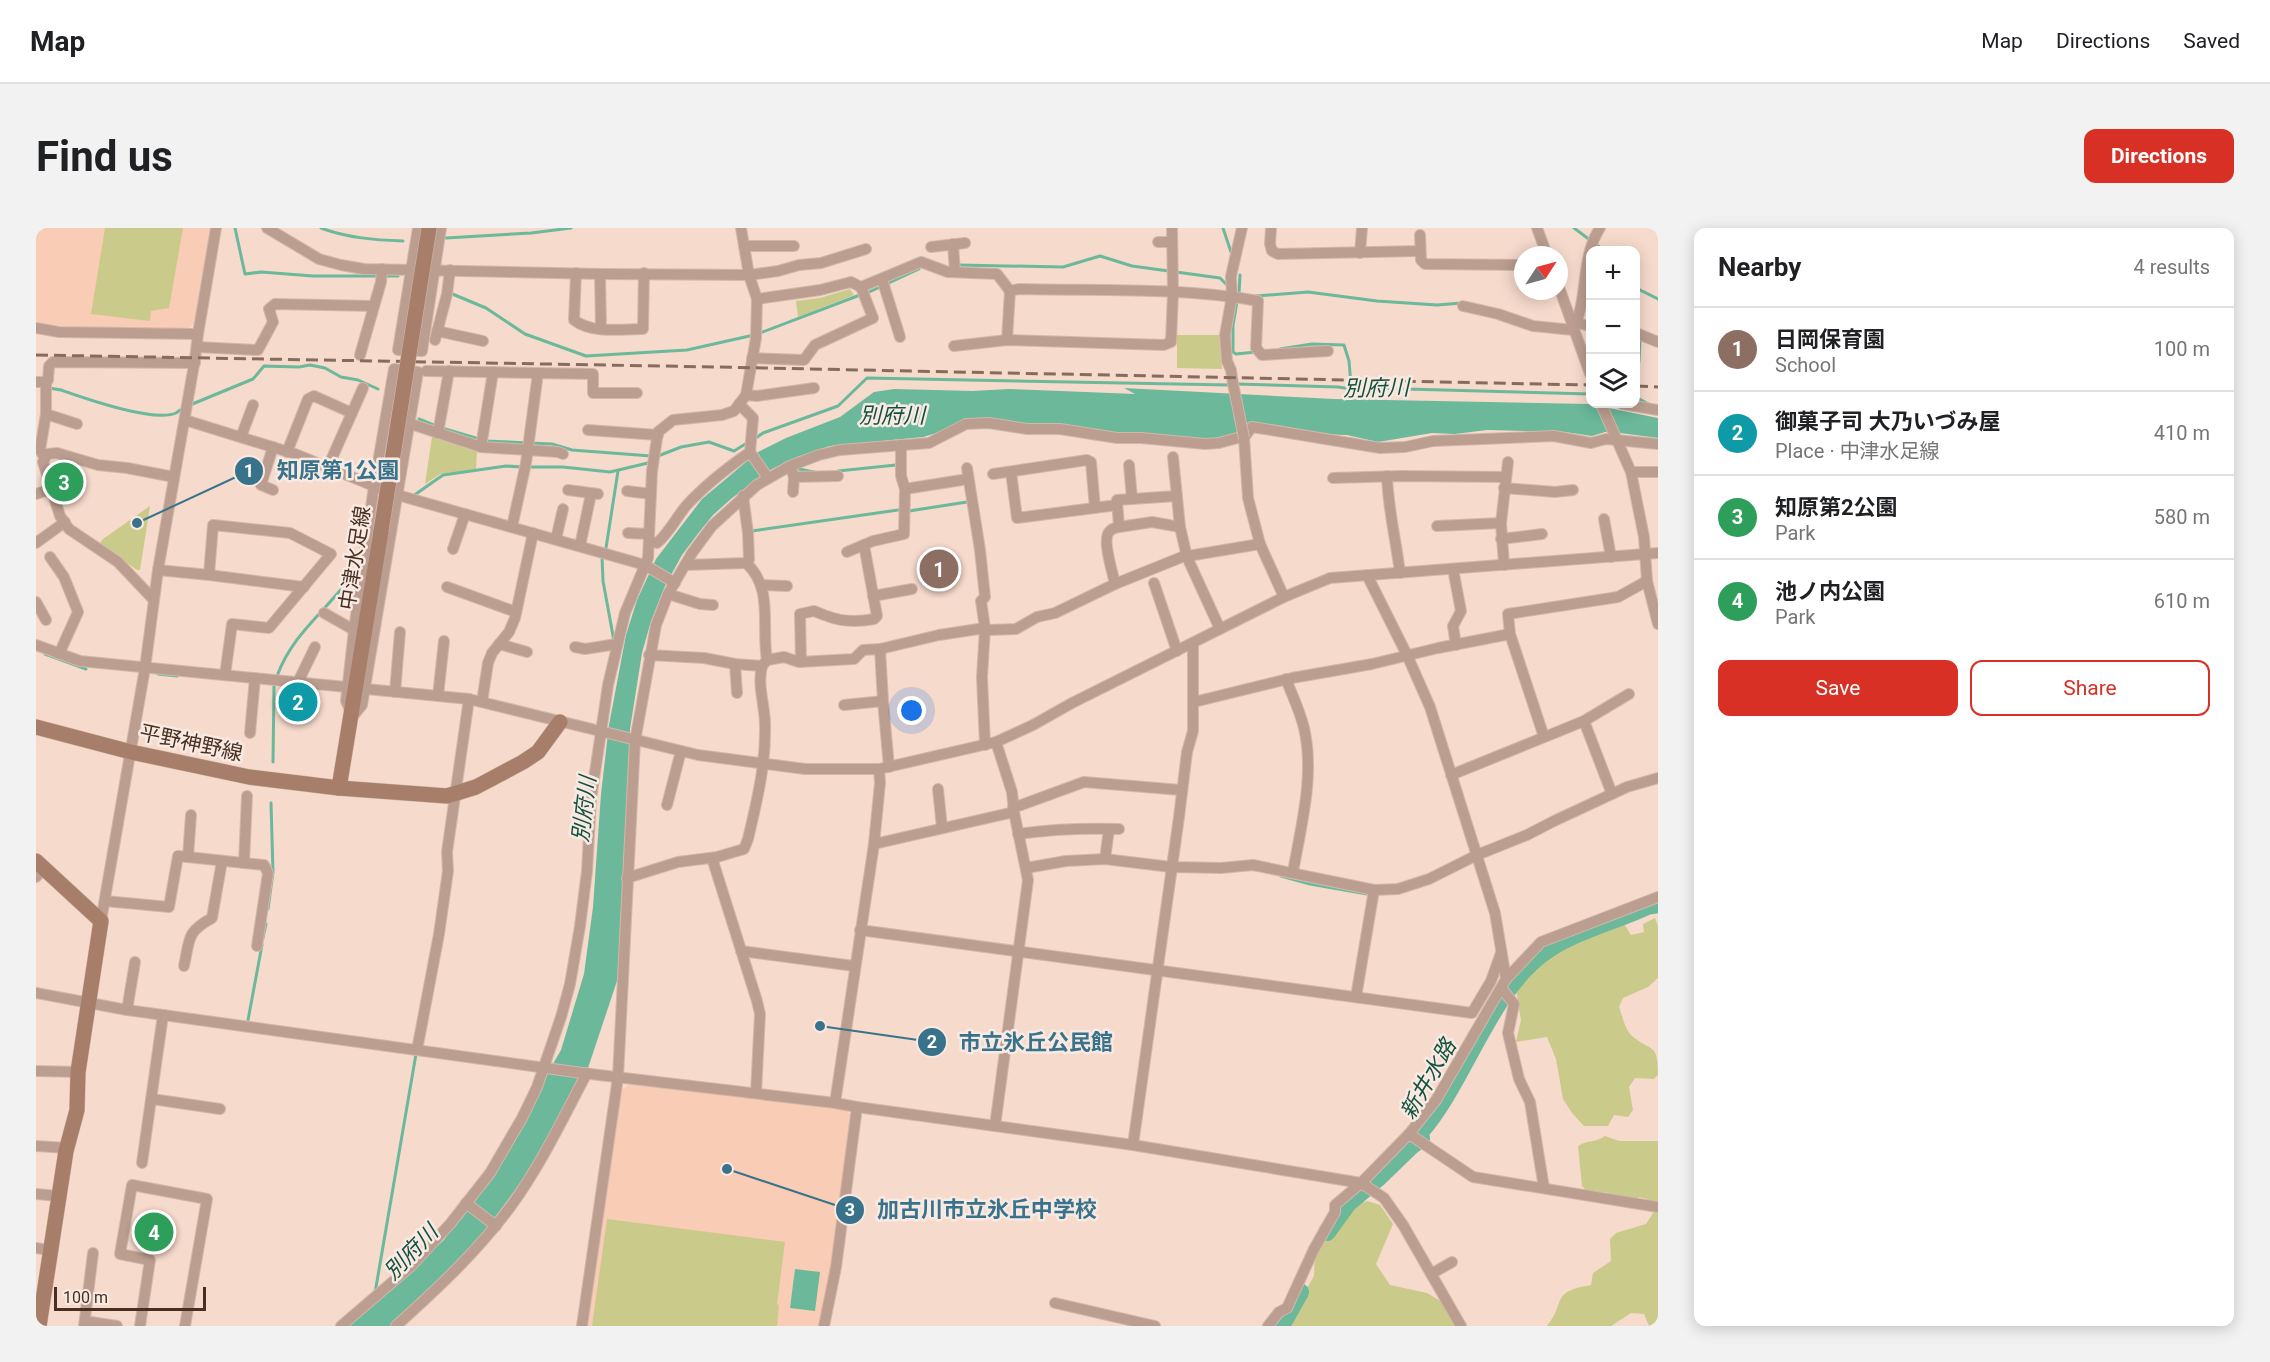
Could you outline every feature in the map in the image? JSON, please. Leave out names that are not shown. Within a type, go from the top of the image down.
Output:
[{"type":"street","points":[[38,1320],[43,1249],[58,1196],[77,1110],[78,1072],[87,1003],[145,668],[158,570],[195,363],[216,228]]},
{"type":"street","points":[[267,228],[319,259],[382,274],[410,270],[748,274],[778,272],[807,259],[820,263],[850,247],[866,249]]},
{"type":"street","points":[[418,228],[398,350],[422,351],[441,228]]},
{"type":"street","name":"中津水足線","points":[[339,788],[429,228]]},
{"type":"street","points":[[340,1326],[411,1266],[435,1242],[490,1173],[518,1126],[546,1067],[567,995],[580,926],[587,871],[591,799],[608,685],[625,613],[648,558],[651,494],[658,435],[665,425],[673,420],[722,415],[734,411],[746,395],[756,335],[757,299],[748,274],[741,228]]},
{"type":"street","points":[[954,346],[1007,340],[1164,345],[1171,342],[1172,228]]},
{"type":"street","points":[[1242,228],[1231,281],[1232,296],[1225,336],[1227,361],[1231,370],[1244,438],[1248,498],[1260,544],[1284,597]]},
{"type":"street","points":[[1271,228],[1270,244],[1272,251],[1278,254],[1420,251]]},
{"type":"street","points":[[1360,253],[1362,228]]},
{"type":"street","points":[[1537,228],[1544,246]]},
{"type":"street","points":[[1574,325],[1583,299],[1592,242],[1600,228]]},
{"type":"street","points":[[1420,235],[1421,260],[1425,264],[1514,265]]},
{"type":"street","points":[[1158,242],[1172,242]]},
{"type":"street","points":[[932,247],[959,244],[954,268]]},
{"type":"street","points":[[744,246],[794,246]]},
{"type":"street","points":[[863,292],[921,262],[931,266],[997,274],[1010,291],[1007,340]]},
{"type":"street","points":[[450,270],[436,336],[471,334],[483,341]]},
{"type":"street","points":[[576,273],[574,320],[580,325],[601,329],[643,329],[644,273]]},
{"type":"street","points":[[360,355],[382,274]]},
{"type":"street","points":[[600,274],[601,329]]},
{"type":"street","points":[[752,358],[804,360],[815,345],[873,318],[863,292],[851,282],[820,290],[757,299]]},
{"type":"street","points":[[883,283],[900,337]]},
{"type":"street","points":[[1010,291],[1019,289],[1173,292],[1232,296],[1258,301],[1256,348],[1262,355],[1315,355],[1328,351]]},
{"type":"street","points":[[1564,300],[1586,362]]},
{"type":"street","points":[[197,346],[258,350],[273,322],[269,309],[275,304],[374,306]]},
{"type":"street","points":[[1463,306],[1533,326],[1586,326]]},
{"type":"street","points":[[36,328],[59,332],[198,334]]},
{"type":"street","points":[[1640,335],[1658,342]]},
{"type":"street","points":[[968,344],[969,357]]},
{"type":"street","points":[[45,458],[40,450],[46,414],[41,382],[48,380],[49,366],[53,362],[195,363]]},
{"type":"street","points":[[394,369],[418,372],[398,496],[356,688],[354,630],[374,486],[394,369]]},
{"type":"street","points":[[426,371],[593,374],[593,393],[637,393]]},
{"type":"street","points":[[439,427],[449,371]]},
{"type":"street","points":[[482,442],[493,372]]},
{"type":"street","points":[[512,527],[525,467],[538,373]]},
{"type":"street","points":[[328,467],[363,388]]},
{"type":"street","points":[[746,395],[803,394],[814,388]]},
{"type":"street","points":[[287,452],[308,399],[314,396],[352,412]]},
{"type":"street","points":[[739,404],[753,418],[750,452],[768,478]]},
{"type":"street","points":[[241,437],[253,405]]},
{"type":"street","points":[[1640,407],[1658,410]]},
{"type":"street","points":[[1603,408],[1631,472],[1644,537],[1647,581],[1658,624]]},
{"type":"street","points":[[46,414],[77,424]]},
{"type":"street","points":[[185,420],[273,447],[398,496],[645,565],[675,582]]},
{"type":"street","points":[[582,1326],[618,1077],[634,741],[649,655],[656,625],[668,594],[685,565],[711,526],[743,496],[768,478],[792,471],[819,455],[840,450],[928,443],[966,424],[989,423],[1027,429],[1060,429],[1118,438],[1205,444],[1245,436],[1252,427],[1380,448],[1405,447],[1433,441],[1554,436],[1591,443],[1606,439],[1658,444]]},
{"type":"street","points":[[411,424],[439,427],[482,442],[528,444],[562,454]]},
{"type":"street","points":[[588,430],[605,426],[658,435]]},
{"type":"street","points":[[847,552],[904,534],[905,489],[901,476],[901,445]]},
{"type":"street","points":[[273,447],[261,485],[273,489]]},
{"type":"street","points":[[628,533],[649,538],[657,543],[700,491],[726,468],[750,452]]},
{"type":"street","points":[[154,600],[118,562],[69,529],[60,516],[43,462],[46,454],[57,453],[98,465],[174,477]]},
{"type":"street","points":[[1173,457],[1180,527],[1187,557],[1220,629]]},
{"type":"street","points":[[993,474],[1055,469],[1087,460],[1091,462],[1095,508]]},
{"type":"street","points":[[1504,565],[1501,524],[1508,462]]},
{"type":"street","points":[[1129,465],[1132,499]]},
{"type":"street","points":[[792,471],[824,482],[838,476]]},
{"type":"street","points":[[792,471],[792,492]]},
{"type":"street","points":[[1011,472],[1017,518],[1118,505]]},
{"type":"street","points":[[1333,478],[1348,473],[1387,476],[1454,472],[1555,492],[1573,490]]},
{"type":"street","points":[[1631,472],[1658,472]]},
{"type":"street","points":[[905,489],[968,474],[985,597],[981,601],[985,628],[982,677],[991,743],[1012,792],[1013,810],[1028,880],[994,1126]]},
{"type":"street","points":[[1387,476],[1383,511],[1395,535],[1400,573]]},
{"type":"street","points":[[36,494],[51,489]]},
{"type":"street","points":[[568,490],[594,494],[580,546]]},
{"type":"street","points":[[627,491],[651,494]]},
{"type":"street","points":[[743,496],[748,532],[749,560],[746,563]]},
{"type":"street","points":[[1119,526],[1117,500],[1177,496]]},
{"type":"street","points":[[556,539],[563,509]]},
{"type":"street","points":[[453,549],[465,514]]},
{"type":"street","points":[[1604,519],[1611,557]]},
{"type":"street","points":[[1437,526],[1453,520],[1501,524]]},
{"type":"street","points":[[36,543],[64,522]]},
{"type":"street","points":[[1115,584],[1106,547],[1106,536],[1109,531],[1119,526],[1152,522],[1180,527]]},
{"type":"street","points":[[209,575],[213,525],[290,533],[331,554],[269,628],[232,624],[225,675]]},
{"type":"street","points":[[482,702],[488,663],[492,653],[509,632],[516,612],[533,533]]},
{"type":"street","points":[[1501,539],[1542,534]]},
{"type":"street","points":[[649,655],[704,658],[735,664],[764,663],[784,657],[801,662],[854,659],[863,650],[879,649],[939,635],[985,628],[1016,629],[1037,617],[1055,613],[1115,584],[1187,557],[1260,544]]},
{"type":"street","points":[[801,662],[800,614],[814,611],[846,621],[874,619],[877,616],[864,545]]},
{"type":"street","points":[[36,645],[80,661],[469,699],[634,741],[681,751],[763,763],[805,769],[884,768],[991,743],[1284,597],[1330,578],[1658,553]]},
{"type":"street","points":[[50,557],[64,577],[78,612],[59,654]]},
{"type":"street","points":[[685,565],[746,563]]},
{"type":"street","points":[[627,878],[678,862],[712,858],[744,849],[763,776],[765,725],[759,682],[764,663],[764,601],[758,578],[746,563]]},
{"type":"street","points":[[1453,569],[1461,611],[1453,626],[1456,645]]},
{"type":"street","points":[[158,570],[304,587]]},
{"type":"street","points":[[1367,575],[1430,707],[1495,914],[1504,984],[1514,1004],[1508,1033],[1519,1079],[1530,1102],[1544,1188]]},
{"type":"street","points":[[1544,737],[1510,634],[1508,614],[1618,597],[1647,581]]},
{"type":"street","points":[[1154,583],[1153,597],[1177,651]]},
{"type":"street","points":[[761,585],[787,586]]},
{"type":"street","points":[[447,587],[464,589],[516,612]]},
{"type":"street","points":[[873,596],[900,597],[912,589]]},
{"type":"street","points":[[668,594],[700,604],[713,604]]},
{"type":"street","points":[[36,602],[46,620]]},
{"type":"street","points":[[324,613],[354,630]]},
{"type":"street","points":[[395,692],[400,632]]},
{"type":"street","points":[[1194,702],[1286,679],[1510,634]]},
{"type":"street","points":[[438,696],[444,641]]},
{"type":"street","points":[[1132,1145],[1186,752],[1193,731],[1193,643]]},
{"type":"street","points":[[499,644],[527,652]]},
{"type":"street","points":[[575,647],[585,649],[617,644]]},
{"type":"street","points":[[298,682],[315,647]]},
{"type":"street","points":[[836,1103],[854,966],[874,844],[880,783],[884,768],[883,701],[879,649]]},
{"type":"street","points":[[735,664],[736,693]]},
{"type":"street","points":[[250,733],[247,718],[255,678]]},
{"type":"street","points":[[1286,679],[1304,727],[1307,759],[1305,797],[1293,872]]},
{"type":"street","points":[[1451,775],[1584,721],[1629,694]]},
{"type":"street","points":[[417,1050],[441,924],[448,871],[447,852],[469,699]]},
{"type":"street","points":[[844,705],[883,701]]},
{"type":"street","points":[[1584,721],[1612,794]]},
{"type":"street","points":[[455,795],[500,775],[538,752],[560,722]]},
{"type":"street","name":"平野神野線","points":[[36,728],[131,752],[249,777],[339,788],[455,795]]},
{"type":"street","points":[[667,805],[681,751]]},
{"type":"street","points":[[1026,868],[1066,861],[1105,859],[1171,867],[1221,868],[1253,865],[1374,890],[1398,889],[1429,879],[1612,794],[1658,778]]},
{"type":"street","points":[[874,844],[1013,810],[1084,783],[1181,790]]},
{"type":"street","points":[[938,789],[942,828]]},
{"type":"street","points":[[244,863],[247,796]]},
{"type":"street","points":[[188,857],[191,815]]},
{"type":"street","points":[[1018,834],[1048,830],[1114,829],[1105,859]]},
{"type":"street","points":[[105,901],[169,907],[178,856],[264,865],[268,873],[257,946]]},
{"type":"street","points":[[712,858],[760,1014],[756,1093]]},
{"type":"street","points":[[184,966],[192,933],[196,927],[212,918],[222,861]]},
{"type":"street","points":[[38,868],[101,921]]},
{"type":"street","points":[[1356,997],[1374,890]]},
{"type":"street","points":[[1268,1326],[1279,1312],[1287,1308],[1314,1249],[1335,1212],[1335,1205],[1409,1134],[1436,1100],[1504,984],[1541,942],[1658,897]]},
{"type":"street","points":[[860,930],[1472,1013],[1491,981],[1501,953]]},
{"type":"street","points":[[741,951],[854,966]]},
{"type":"street","points":[[127,1010],[135,962]]},
{"type":"street","points":[[36,993],[127,1010],[584,1073],[836,1103],[1132,1145],[1360,1183],[1384,1198],[1403,1225],[1461,1326]]},
{"type":"street","points":[[142,1162],[164,1015]]},
{"type":"street","points":[[36,1071],[78,1072]]},
{"type":"street","points":[[396,1326],[463,1263],[513,1204],[540,1160],[584,1073]]},
{"type":"street","points":[[152,1099],[220,1109]]},
{"type":"street","points":[[824,1326],[836,1267],[857,1107]]},
{"type":"street","points":[[1409,1134],[1473,1177],[1658,1208]]},
{"type":"street","points":[[36,1146],[67,1148]]},
{"type":"street","points":[[140,1326],[150,1260],[120,1254],[132,1185],[207,1199],[185,1326]]},
{"type":"street","points":[[36,1194],[58,1196]]},
{"type":"street","points":[[466,1203],[496,1226]]},
{"type":"street","points":[[84,1326],[93,1253]]},
{"type":"street","points":[[1431,1274],[1452,1262]]},
{"type":"street","points":[[1055,1303],[1155,1326]]},
{"type":"street","points":[[84,1326],[91,1323],[117,1326]]},
{"type":"shaded area","points":[[36,228],[210,228],[194,324],[186,329],[64,326],[36,322]]},
{"type":"shaded area","points":[[105,228],[183,228],[169,308],[151,311],[150,321],[91,314]]},
{"type":"shaded area","points":[[850,289],[854,295],[798,317],[796,301],[820,298]]},
{"type":"shaded area","points":[[1177,335],[1219,335],[1222,369],[1177,368]]},
{"type":"shaded area","points":[[432,437],[477,452],[476,469],[440,474],[425,484]]},
{"type":"shaded area","points":[[59,463],[83,468],[77,472],[79,475],[60,488],[54,469]]},
{"type":"shaded area","points":[[150,506],[140,570],[137,570],[100,543]]},
{"type":"shaded area","points":[[1613,918],[1623,922],[1631,935],[1644,932],[1643,924],[1655,918],[1658,926],[1658,978],[1648,987],[1623,998],[1619,1007],[1625,1026],[1631,1035],[1655,1052],[1658,1075],[1654,1079],[1635,1078],[1629,1087],[1633,1110],[1628,1117],[1614,1115],[1608,1126],[1584,1126],[1563,1099],[1556,1059],[1547,1037],[1516,1042],[1521,1020],[1515,984],[1527,967],[1548,947]]},
{"type":"shaded area","points":[[632,1083],[847,1111],[852,1117],[833,1263],[820,1326],[588,1326],[620,1091]]},
{"type":"shaded area","points":[[1605,1136],[1619,1141],[1658,1141],[1658,1326],[1649,1326],[1644,1314],[1631,1313],[1611,1326],[1547,1326],[1564,1295],[1569,1291],[1591,1285],[1593,1273],[1611,1261],[1610,1239],[1616,1233],[1646,1224],[1655,1210],[1651,1200],[1639,1197],[1627,1205],[1606,1192],[1588,1192],[1582,1186],[1578,1146]]},
{"type":"shaded area","points":[[1367,1201],[1380,1205],[1393,1224],[1376,1264],[1390,1285],[1427,1293],[1449,1306],[1461,1326],[1286,1326],[1314,1276],[1315,1247],[1325,1221],[1342,1210]]},
{"type":"shaded area","points":[[150,1214],[163,1216],[158,1255],[150,1254],[150,1249],[145,1249]]},
{"type":"shaded area","points":[[607,1219],[785,1242],[777,1304],[779,1305],[777,1326],[592,1326]]},
{"type":"water","name":"別府川","points":[[1124,388],[1334,399],[1586,404],[1586,408],[1609,408],[1658,418],[1658,438],[1605,432],[1592,436],[1565,432],[1487,430],[1455,434],[1432,433],[1378,442],[1347,435],[1255,432],[1199,441],[981,420],[923,437],[830,446],[797,457],[772,469],[732,498],[713,515],[700,531],[682,555],[665,586],[651,621],[642,653],[630,729],[620,972],[588,1068],[527,1174],[474,1245],[391,1326],[347,1326],[444,1240],[525,1122],[561,1050],[584,974],[593,907],[601,794],[609,725],[626,635],[637,600],[656,559],[702,499],[758,452],[786,438],[840,417],[874,392],[894,389],[973,391],[1009,389],[1135,394]]},
{"type":"water","points":[[795,1269],[820,1272],[815,1311],[790,1308]]},
{"type":"waterway","points":[[235,228],[245,274],[261,272],[313,276],[379,276]]},
{"type":"waterway","points":[[321,228],[362,238],[403,241]]},
{"type":"waterway","points":[[446,238],[571,228]]},
{"type":"waterway","points":[[1223,228],[1232,255]]},
{"type":"waterway","points":[[1574,228],[1590,240]]},
{"type":"waterway","points":[[958,265],[1063,267],[1100,256],[1132,266],[1220,278],[1229,287]]},
{"type":"waterway","points":[[867,293],[919,269]]},
{"type":"waterway","points":[[1239,294],[1240,275]]},
{"type":"waterway","points":[[385,276],[398,276]]},
{"type":"waterway","points":[[1640,290],[1658,299]]},
{"type":"waterway","points":[[1256,296],[1308,292],[1377,301],[1437,305],[1462,303]]},
{"type":"waterway","points":[[450,293],[486,308],[525,334],[586,356],[687,350],[754,335]]},
{"type":"waterway","points":[[760,333],[860,295]]},
{"type":"waterway","points":[[1237,302],[1233,325],[1233,352],[1236,354],[1256,352]]},
{"type":"waterway","points":[[1280,349],[1312,344],[1344,345],[1349,361],[1351,385],[1369,388]]},
{"type":"waterway","points":[[190,405],[253,379],[264,366],[310,365],[325,368],[341,377],[358,380],[378,389]]},
{"type":"waterway","points":[[753,440],[763,433],[838,406],[867,378],[1229,385]]},
{"type":"waterway","points":[[1236,384],[1338,387],[1358,390],[1369,388],[1586,394]]},
{"type":"waterway","points":[[49,388],[152,415],[176,413],[184,408]]},
{"type":"waterway","points":[[1640,399],[1648,404]]},
{"type":"waterway","points":[[419,419],[436,426]]},
{"type":"waterway","points":[[442,428],[479,439]]},
{"type":"waterway","points":[[485,441],[552,444],[572,450],[651,456]]},
{"type":"waterway","points":[[658,456],[681,447],[709,442],[734,451],[747,443]]},
{"type":"waterway","points":[[529,467],[563,467],[610,472],[648,463]]},
{"type":"waterway","points":[[838,471],[896,465]]},
{"type":"waterway","points":[[413,496],[443,475],[506,466],[522,467]]},
{"type":"waterway","points":[[799,469],[814,472]]},
{"type":"waterway","points":[[606,548],[618,471]]},
{"type":"waterway","points":[[909,511],[967,502]]},
{"type":"waterway","points":[[752,531],[898,510]]},
{"type":"waterway","points":[[602,556],[603,581],[614,641]]},
{"type":"waterway","points":[[277,676],[292,647],[352,576]]},
{"type":"waterway","points":[[45,654],[86,669]]},
{"type":"waterway","points":[[158,674],[177,676]]},
{"type":"waterway","points":[[273,762],[274,685]]},
{"type":"waterway","points":[[268,909],[273,872],[271,803]]},
{"type":"waterway","points":[[1281,876],[1310,884],[1367,894]]},
{"type":"waterway","name":"新井水路","points":[[1327,1232],[1348,1203],[1421,1139],[1420,1132],[1451,1088],[1493,1011],[1527,967],[1547,950],[1571,937],[1647,906],[1658,904]]},
{"type":"waterway","points":[[263,938],[266,924]]},
{"type":"waterway","points":[[248,1020],[262,945]]},
{"type":"waterway","points":[[375,1293],[416,1054]]},
{"type":"waterway","name":"新井水路","points":[[1281,1326],[1300,1292]]},
{"type":"railway","points":[[36,355],[1586,385]]},
{"type":"railway","points":[[1640,386],[1658,387]]},
{"type":"place","name":"知原第2公園","points":[[64,482]]},
{"type":"place","name":"知原第1公園","points":[[137,523]]},
{"type":"place","name":"日岡保育園","points":[[939,569]]},
{"type":"place","name":"御菓子司 大乃いづみ屋","points":[[298,702]]},
{"type":"place","name":"市立氷丘公民館","points":[[820,1026]]},
{"type":"place","name":"加古川市立氷丘中学校","points":[[727,1169]]},
{"type":"place","name":"池ノ内公園","points":[[154,1232]]}]
